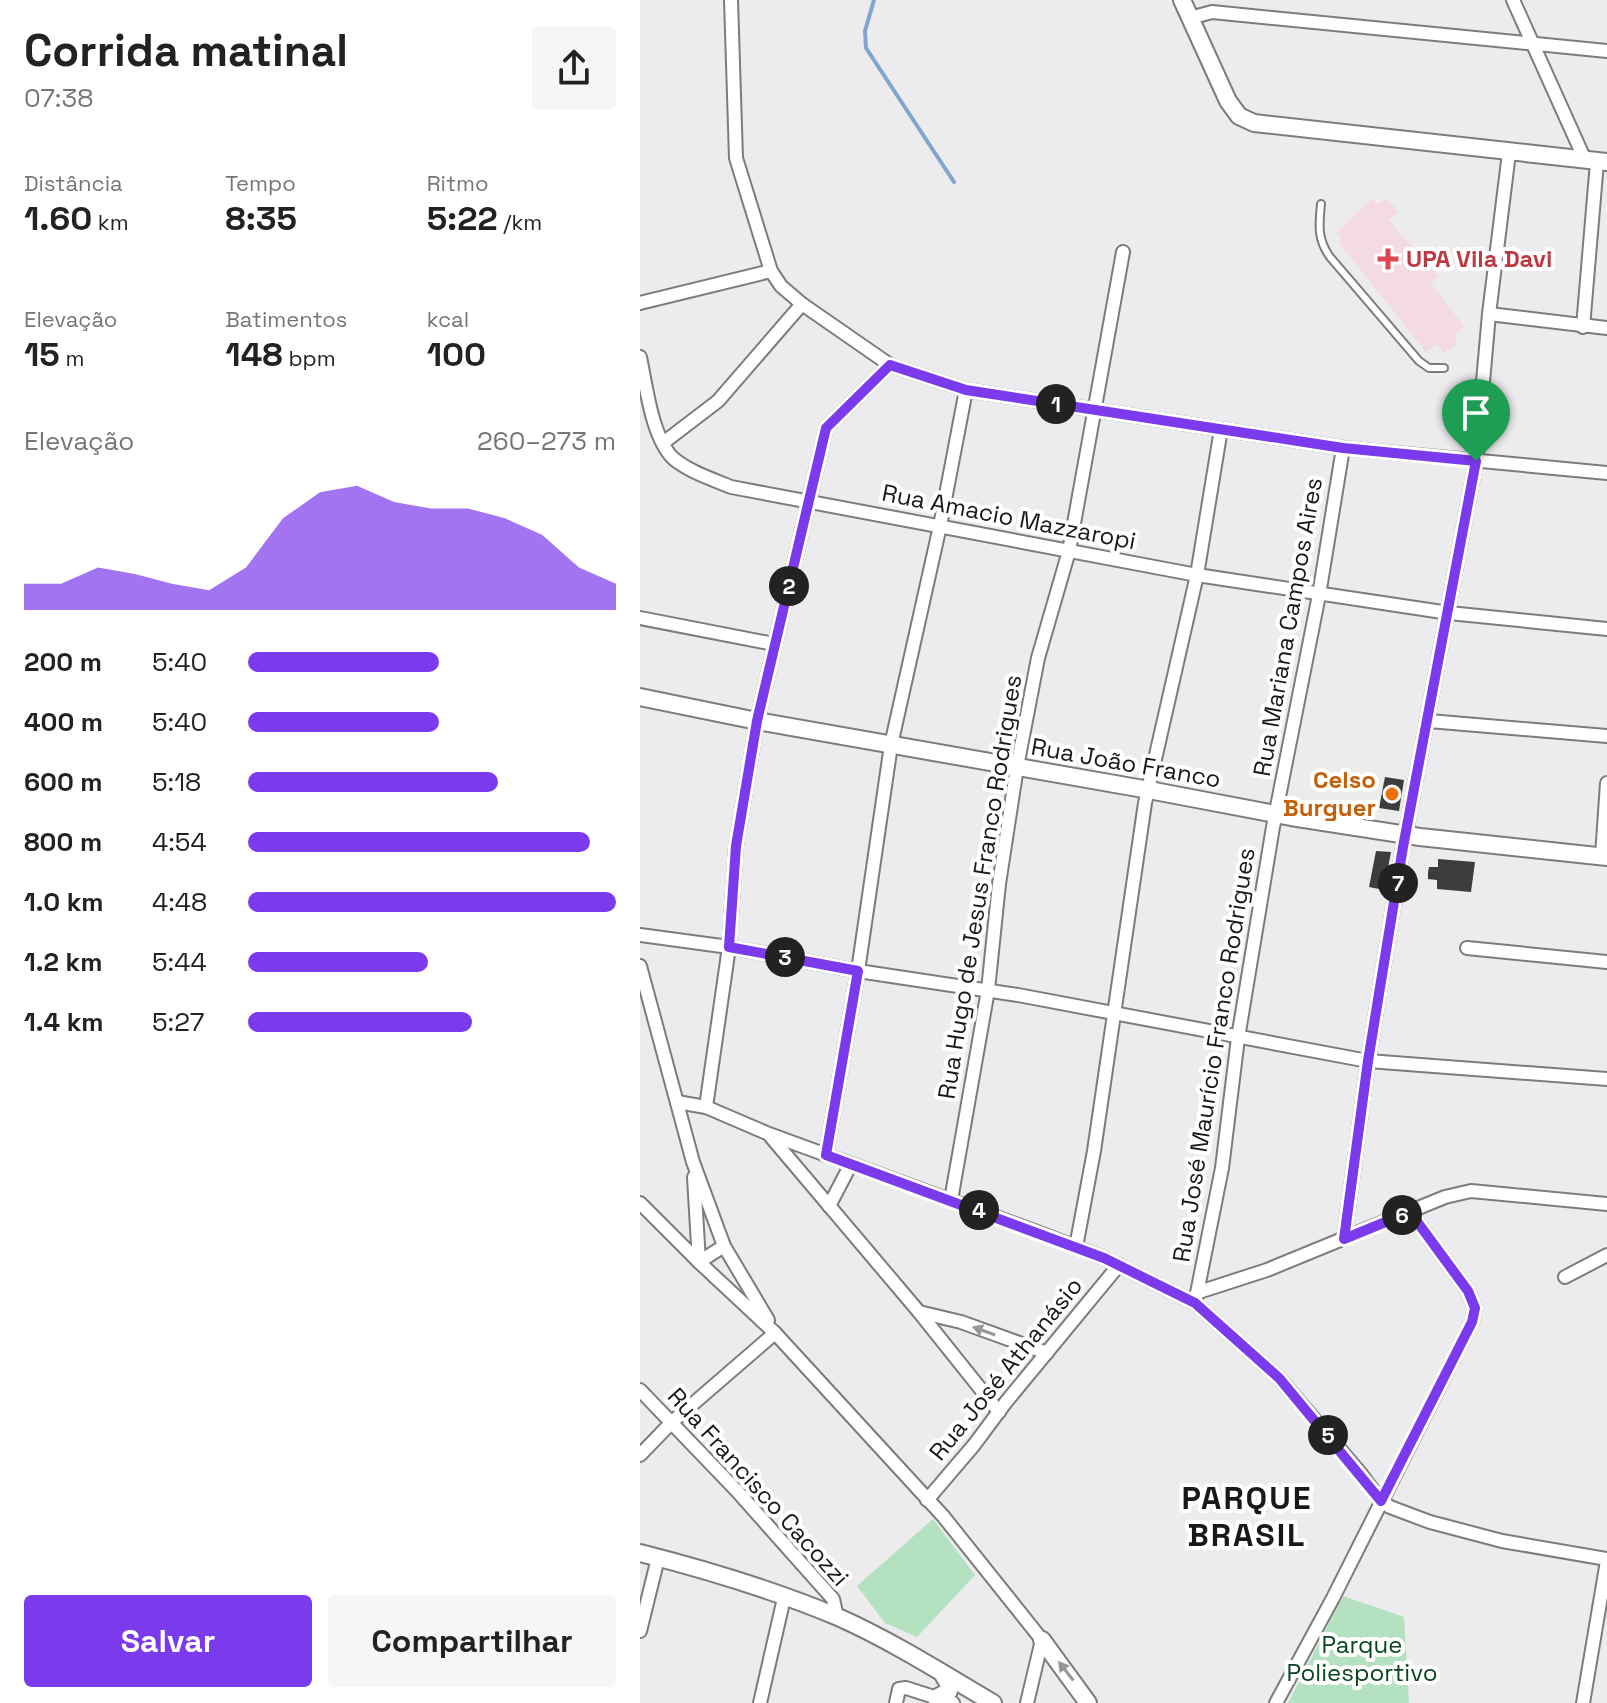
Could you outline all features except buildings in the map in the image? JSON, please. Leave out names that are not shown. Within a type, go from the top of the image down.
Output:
[{"type":"street","points":[[731,0],[736,158],[771,271],[781,286],[802,304],[890,365],[966,390],[1095,411],[1343,448],[1607,473]]},
{"type":"street","points":[[1182,0],[1228,101],[1239,116],[1254,123],[1596,161]]},
{"type":"street","points":[[1513,0],[1596,161],[1583,327]]},
{"type":"street","points":[[1190,18],[1212,12],[1607,51]]},
{"type":"street","points":[[1344,1239],[1368,1061],[1406,836],[1476,461],[1489,314],[1509,153]]},
{"type":"street","name":"Rua Hugo de Jesus Franco Rodrigues","points":[[951,1200],[988,990],[999,884],[1017,767],[1038,658],[1069,551],[1123,252]]},
{"type":"street","points":[[640,303],[771,271]]},
{"type":"street","points":[[663,443],[718,401],[802,304]]},
{"type":"street","points":[[1489,314],[1607,328]]},
{"type":"street","name":"Rua Amacio Mazzaropi","points":[[641,363],[654,419],[663,443],[673,458],[699,474],[731,487],[1319,595],[1449,613],[1607,629]]},
{"type":"street","points":[[706,1107],[729,947],[736,846],[757,721],[826,428],[890,365]]},
{"type":"street","points":[[826,1155],[858,971],[891,745],[940,526],[966,390]]},
{"type":"street","points":[[1076,1247],[1115,1013],[1145,803],[1197,575],[1221,429]]},
{"type":"street","name":"Rua Mariana Campos Aires","points":[[1277,815],[1343,448]]},
{"type":"street","points":[[640,618],[774,644]]},
{"type":"street","name":"Rua João Franco","points":[[640,697],[1277,815],[1406,836],[1604,857]]},
{"type":"street","points":[[1429,721],[1607,736]]},
{"type":"street","points":[[1604,857],[1607,783]]},
{"type":"street","name":"Rua José Maurício Franco Rodrigues","points":[[1197,1298],[1222,1168],[1238,1038],[1277,815]]},
{"type":"street","points":[[640,935],[988,990],[1368,1061],[1607,1079]]},
{"type":"street","points":[[1467,948],[1607,962]]},
{"type":"street","points":[[640,966],[693,1162],[724,1246],[775,1333]]},
{"type":"street","points":[[677,1102],[706,1107],[769,1134],[1076,1247],[1197,1298],[1279,1378],[1381,1501],[1390,1507],[1430,1522],[1487,1537],[1607,1560],[1583,1703]]},
{"type":"street","points":[[769,1134],[999,1412]]},
{"type":"street","points":[[693,1162],[699,1262]]},
{"type":"street","points":[[829,1206],[851,1164]]},
{"type":"street","points":[[1197,1298],[1445,1197],[1471,1191],[1607,1204]]},
{"type":"street","points":[[640,1203],[775,1333],[927,1500],[1042,1640],[1088,1703]]},
{"type":"street","points":[[1276,1703],[1333,1598],[1472,1322],[1475,1308],[1468,1291],[1410,1212]]},
{"type":"street","points":[[699,1262],[724,1246]]},
{"type":"street","points":[[1565,1277],[1607,1255]]},
{"type":"street","name":"Rua José Athanásio","points":[[927,1500],[1119,1265]]},
{"type":"street","points":[[919,1312],[961,1322],[1047,1353]]},
{"type":"street","points":[[640,1455],[672,1422],[775,1333]]},
{"type":"street","name":"Rua Francisco Cacozzi","points":[[640,1390],[833,1599],[837,1617]]},
{"type":"street","points":[[640,1553],[709,1571],[837,1617],[903,1650],[993,1703]]},
{"type":"street","points":[[640,1631],[658,1558]]},
{"type":"street","points":[[760,1703],[784,1598]]},
{"type":"street","points":[[1027,1703],[1042,1640]]},
{"type":"street","points":[[1593,1653],[1607,1654]]},
{"type":"street","points":[[896,1703],[899,1689],[906,1688],[945,1700],[949,1685],[942,1673]]},
{"type":"lane","points":[[1321,204],[1319,234],[1330,257],[1419,361],[1429,368],[1444,368]]},
{"type":"shaded area","name":"UPA Vila Davi","points":[[1387,198],[1399,212],[1388,220],[1439,276],[1430,282],[1464,326],[1454,336],[1458,344],[1444,353],[1437,344],[1426,352],[1339,243],[1341,239],[1336,233],[1353,216],[1372,199],[1378,204]]},
{"type":"green space","points":[[933,1519],[975,1575],[917,1637],[885,1623],[857,1586]]},
{"type":"green space","name":"Parque Poliesportivo","points":[[1343,1596],[1404,1617],[1409,1703],[1288,1703]]},
{"type":"waterway","points":[[874,0],[865,31],[866,48],[954,182]]},
{"type":"place","name":"UPA Vila Davi","points":[[1388,259]]},
{"type":"place","name":"Celso Burguer","points":[[1392,794]]},
{"type":"district","name":"PARQUE BRASIL","points":[[1247,1516]]},
{"type":"route","points":[[890,365],[966,390],[1343,448],[1476,461],[1403,847],[1368,1061],[1344,1239],[1410,1212],[1468,1291],[1475,1308],[1472,1322],[1381,1501],[1279,1378],[1195,1303],[1104,1258],[826,1155],[858,971],[729,947],[736,846],[757,721],[826,428],[890,365]]}]
